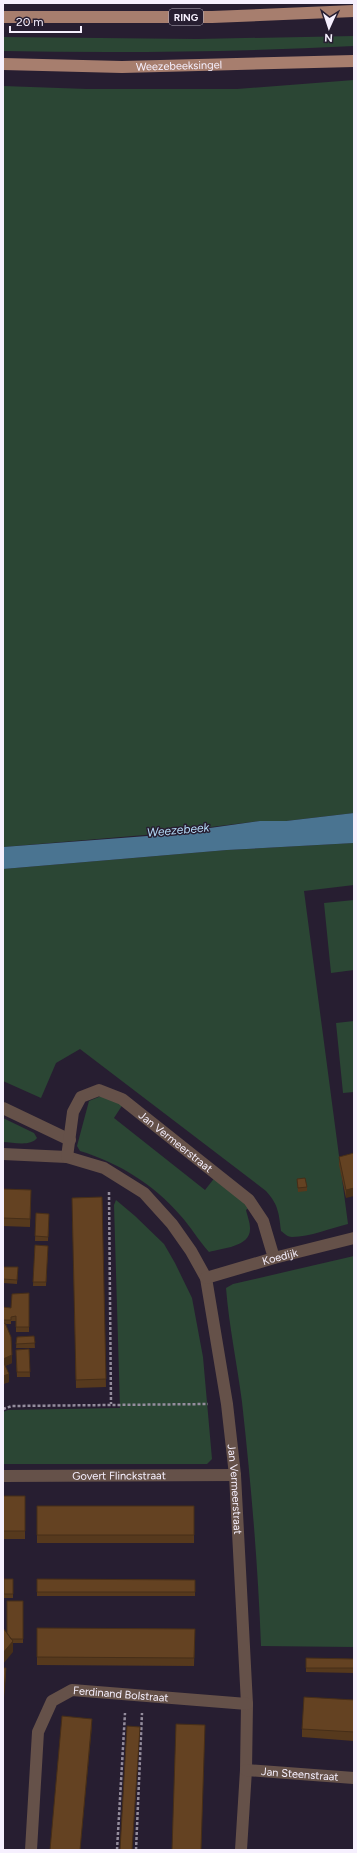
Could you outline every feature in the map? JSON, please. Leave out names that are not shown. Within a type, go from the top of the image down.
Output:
[{"type":"main road","points":[[3,11],[19,17]]},
{"type":"main road","name":"RING","points":[[3,18],[212,17],[354,11]]},
{"type":"main road","name":"Weezebeeksingel","points":[[3,64],[122,67],[354,61]]},
{"type":"street","name":"Jan Vermeerstraat","points":[[67,1157],[73,1112],[81,1097],[99,1090],[122,1099],[250,1200],[263,1220],[274,1258]]},
{"type":"street","points":[[3,1108],[70,1140]]},
{"type":"street","name":"Jan Vermeerstraat","points":[[3,1154],[67,1157],[109,1172],[144,1193],[172,1224],[191,1251],[206,1278],[227,1404],[235,1475],[247,1704],[246,1770],[241,1850]]},
{"type":"street","name":"Koedijk","points":[[206,1278],[274,1258],[354,1238]]},
{"type":"street","name":"Govert Flinckstraat","points":[[3,1476],[235,1475]]},
{"type":"street","name":"Ferdinand Bolstraat","points":[[31,1850],[38,1732],[52,1701],[72,1690],[247,1704]]},
{"type":"street","name":"Jan Steenstraat","points":[[246,1770],[354,1778]]},
{"type":"path","points":[[109,1172],[111,1404]]},
{"type":"path","points":[[3,1409],[12,1406],[227,1404]]},
{"type":"path","points":[[117,1850],[126,1694]]},
{"type":"path","points":[[136,1850],[143,1696]]},
{"type":"green space","points":[[354,36],[354,46],[266,50],[178,52],[3,51],[3,37],[197,39]]},
{"type":"green space","points":[[354,80],[354,813],[286,821],[260,821],[145,835],[3,847],[3,86],[87,89],[237,89]]},
{"type":"green space","points":[[354,843],[354,885],[304,891],[348,1224],[306,1236],[292,1237],[286,1235],[281,1231],[277,1209],[273,1200],[266,1191],[80,1049],[56,1063],[41,1098],[3,1081],[3,869],[227,850]]},
{"type":"green space","points":[[354,900],[354,970],[331,973],[324,903]]},
{"type":"green space","points":[[354,1021],[354,1092],[343,1093],[336,1023]]},
{"type":"green space","points":[[101,1096],[123,1104],[114,1118],[205,1190],[216,1176],[251,1206],[246,1210],[250,1228],[246,1239],[235,1246],[209,1252],[188,1224],[170,1204],[147,1184],[122,1168],[80,1151],[77,1146],[89,1101]]},
{"type":"green space","points":[[3,1118],[34,1133],[37,1138],[34,1141],[26,1143],[3,1142]]},
{"type":"green space","points":[[116,1200],[164,1244],[192,1298],[203,1357],[212,1459],[207,1464],[3,1464],[3,1412],[8,1410],[120,1408],[114,1205]]},
{"type":"green space","points":[[354,1256],[354,1647],[261,1646],[256,1555],[248,1463],[242,1402],[226,1288],[233,1284]]},
{"type":"water","points":[[354,813],[354,843],[227,850],[3,869],[3,847],[160,835],[260,821],[286,821]]},
{"type":"building","points":[[354,1153],[354,1188],[346,1190],[339,1157]]},
{"type":"building","points":[[305,1178],[307,1187],[298,1188],[297,1179]]},
{"type":"building","points":[[3,1189],[31,1190],[30,1219],[3,1218]]},
{"type":"building","points":[[102,1197],[106,1379],[76,1380],[72,1198]]},
{"type":"building","points":[[36,1213],[49,1214],[48,1237],[35,1236]]},
{"type":"building","points":[[35,1245],[48,1246],[46,1282],[33,1282]]},
{"type":"building","points":[[3,1267],[18,1267],[17,1280],[3,1279]]},
{"type":"building","points":[[29,1293],[29,1327],[16,1327],[16,1316],[11,1317],[11,1320],[3,1320],[3,1307],[11,1308],[12,1294]]},
{"type":"building","points":[[5,1323],[11,1337],[12,1355],[3,1359],[3,1324]]},
{"type":"building","points":[[34,1336],[35,1343],[16,1344],[17,1337]]},
{"type":"building","points":[[29,1349],[30,1372],[17,1372],[16,1350]]},
{"type":"building","points":[[3,1361],[9,1374],[3,1376]]},
{"type":"building","points":[[3,1496],[25,1496],[25,1531],[3,1531]]},
{"type":"building","points":[[37,1506],[194,1506],[194,1535],[37,1535]]},
{"type":"building","points":[[4,1579],[13,1579],[13,1594],[4,1594]]},
{"type":"building","points":[[37,1579],[195,1580],[195,1592],[37,1592]]},
{"type":"building","points":[[7,1601],[23,1601],[23,1639],[11,1639],[7,1633]]},
{"type":"building","points":[[3,1628],[13,1641],[3,1653]]},
{"type":"building","points":[[37,1628],[195,1629],[194,1658],[37,1657]]},
{"type":"building","points":[[306,1658],[354,1659],[354,1668],[306,1668]]},
{"type":"building","points":[[3,1668],[6,1668],[3,1701]]},
{"type":"building","points":[[304,1697],[354,1700],[354,1732],[302,1729]]},
{"type":"building","points":[[62,1716],[92,1719],[80,1850],[50,1850]]},
{"type":"building","points":[[176,1724],[205,1725],[201,1850],[172,1850]]},
{"type":"building","points":[[127,1726],[140,1727],[132,1850],[120,1850]]},
{"type":"water label","name":"Weezebeek","points":[[178,830]]}]
